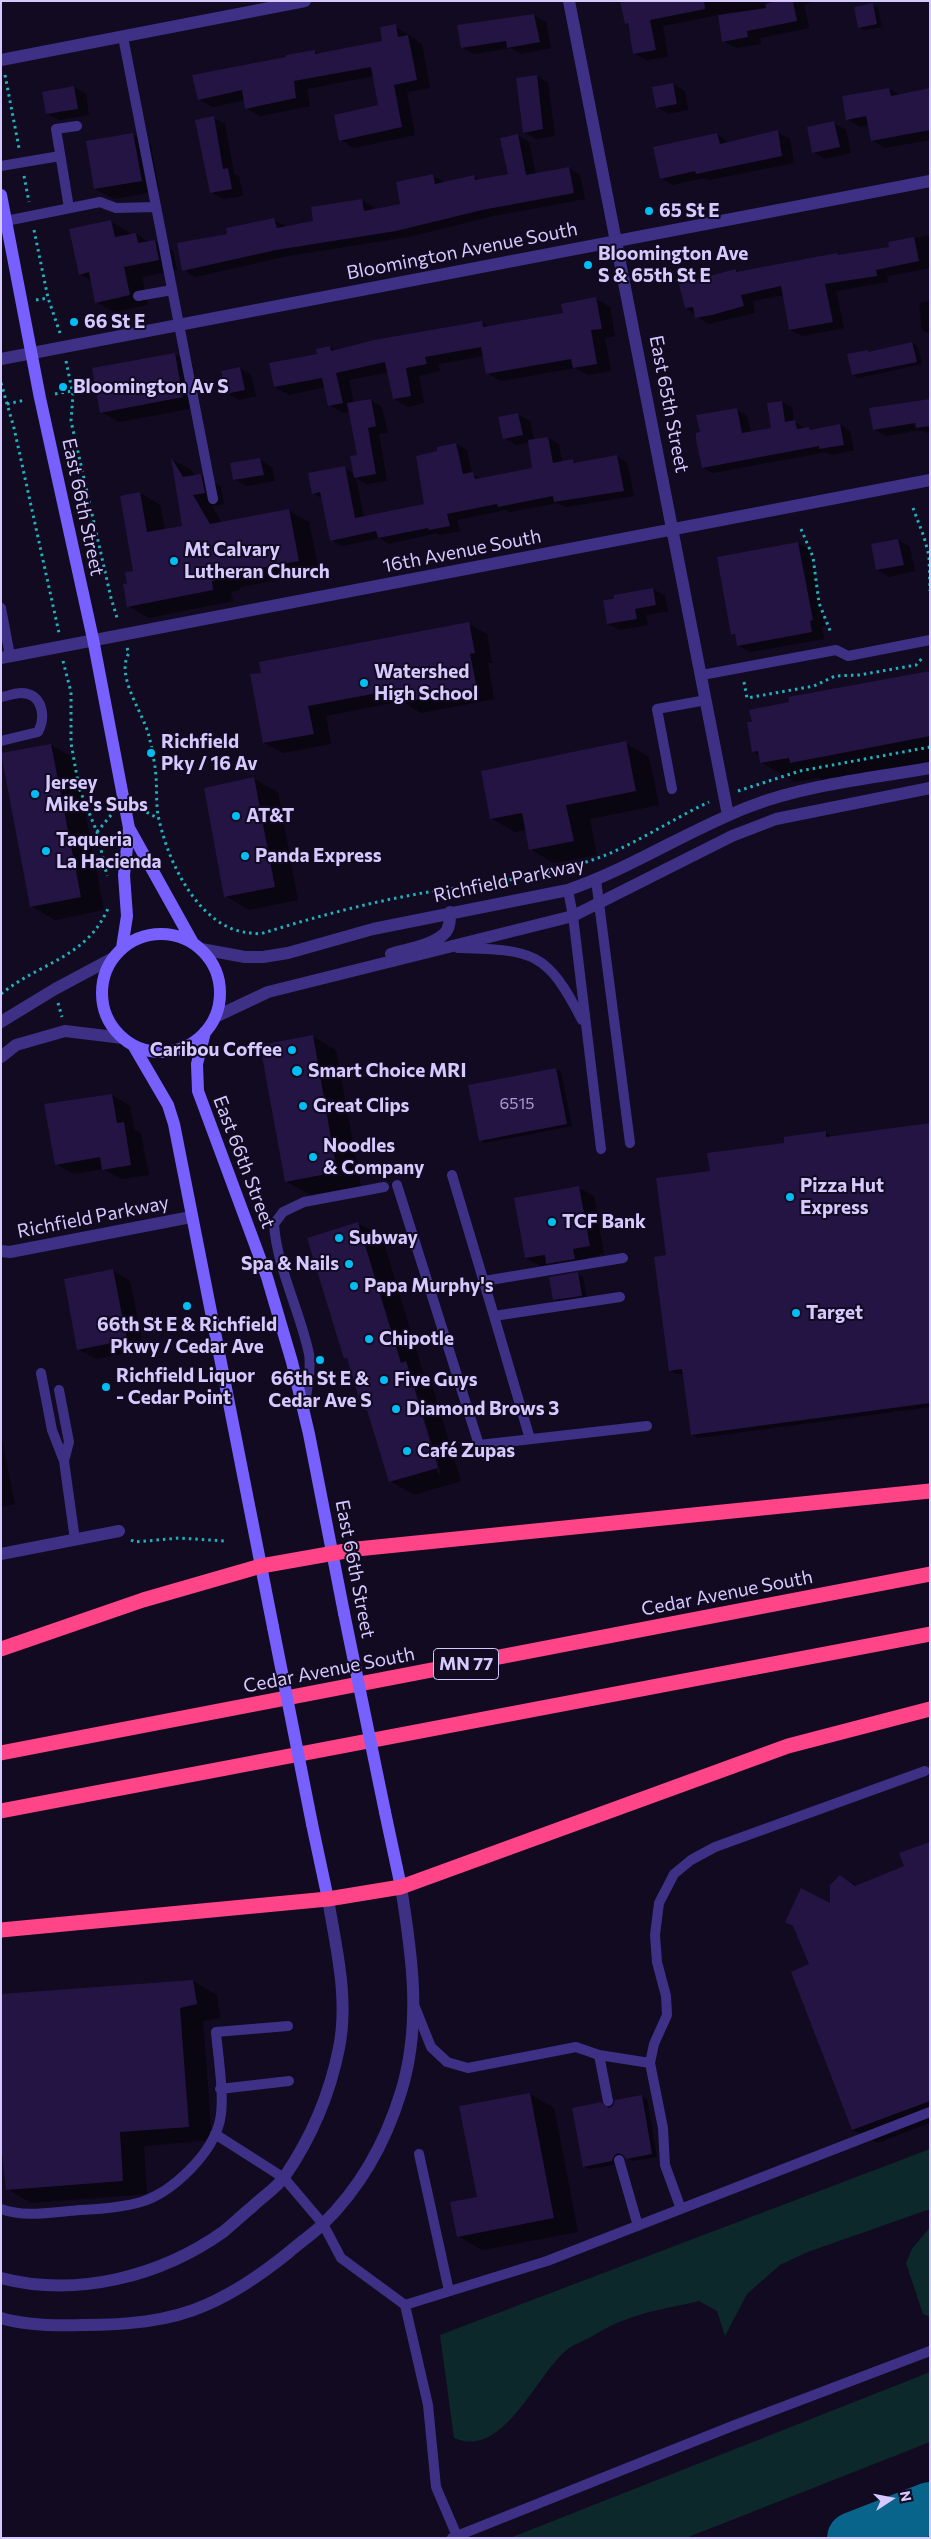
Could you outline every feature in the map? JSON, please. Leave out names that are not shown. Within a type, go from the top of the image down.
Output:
[{"type":"highway","points":[[1,1649],[143,1600],[261,1566],[357,1549],[930,1491]]},
{"type":"highway","name":"Cedar Avenue South","points":[[1,1753],[930,1574]]},
{"type":"highway","points":[[1,1811],[930,1634]]},
{"type":"highway","points":[[1,1930],[328,1899],[401,1886],[788,1746],[930,1709]]},
{"type":"main road","name":"East 66th Street","points":[[1,195],[31,353],[93,639],[129,828],[124,875],[127,916],[122,948]]},
{"type":"main road","name":"East 66th Street","points":[[129,828],[197,946]]},
{"type":"main road","points":[[128,1041],[152,1051],[171,1051],[190,1044],[206,1032],[215,1017],[220,999],[219,981],[212,963],[197,946],[175,935],[156,933],[138,938],[122,948],[113,958],[105,973],[103,1000],[111,1024],[128,1041],[168,1105],[174,1124],[328,1899]]},
{"type":"main road","name":"East 66th Street","points":[[206,1032],[197,1064],[198,1091],[267,1277],[294,1368],[401,1886]]},
{"type":"street","points":[[2,60],[305,1]]},
{"type":"street","name":"East 65th Street","points":[[569,1],[674,528],[728,815]]},
{"type":"street","name":"Bloomington Avenue South","points":[[1,359],[930,181]]},
{"type":"street","name":"16th Avenue South","points":[[6,657],[123,633],[310,600],[674,528],[930,480]]},
{"type":"street","name":"Richfield Parkway","points":[[197,946],[245,957],[263,957],[288,953],[373,929],[450,912],[568,890],[596,880],[728,815],[770,799],[930,768]]},
{"type":"street","points":[[215,1017],[268,992],[573,916],[732,836],[767,822],[797,813],[930,788]]},
{"type":"street","points":[[350,972],[381,957],[434,940],[444,934],[449,926],[450,912]]},
{"type":"street","points":[[1,1022],[55,989],[113,958]]},
{"type":"street","points":[[1,1057],[16,1045],[65,1031],[128,1041]]},
{"type":"street","name":"Richfield Parkway","points":[[1,1251],[10,1252],[192,1217]]},
{"type":"street","points":[[1,1554],[119,1531]]},
{"type":"street","name":"East 66th Street","points":[[1,2318],[54,2326],[110,2325],[174,2315],[205,2306],[254,2280],[323,2224],[350,2194],[370,2164],[401,2092],[410,2050],[414,2006],[413,1957],[401,1886]]},
{"type":"street","points":[[1,2278],[59,2285],[107,2282],[134,2276],[162,2266],[224,2232],[284,2178],[318,2117],[332,2083],[340,2046],[343,2013],[342,1983],[328,1899]]},
{"type":"lane","points":[[123,37],[213,499]]},
{"type":"lane","points":[[69,208],[56,130],[77,126]]},
{"type":"lane","points":[[1,166],[60,156]]},
{"type":"lane","points":[[6,221],[100,202],[116,208],[155,207]]},
{"type":"lane","points":[[138,296],[172,290]]},
{"type":"lane","points":[[1,608],[6,657]]},
{"type":"lane","points":[[702,675],[836,650],[848,656],[930,640]]},
{"type":"lane","points":[[1,697],[21,693],[31,695],[39,701],[42,723],[38,732],[1,741]]},
{"type":"lane","points":[[672,789],[658,710],[706,700]]},
{"type":"lane","points":[[596,880],[630,1143]]},
{"type":"lane","points":[[568,890],[573,916],[601,1149]]},
{"type":"lane","points":[[452,947],[505,949],[530,956],[543,963],[560,980],[586,1027]]},
{"type":"lane","points":[[452,1175],[530,1439]]},
{"type":"lane","points":[[397,1184],[479,1445],[648,1426]]},
{"type":"lane","points":[[304,1413],[310,1356],[275,1242],[274,1224],[283,1212],[304,1202],[384,1187]]},
{"type":"lane","points":[[484,1281],[623,1258]]},
{"type":"lane","points":[[494,1316],[620,1297]]},
{"type":"lane","points":[[41,1373],[52,1430],[64,1461],[75,1540]]},
{"type":"lane","points":[[59,1390],[69,1442],[64,1461]]},
{"type":"lane","points":[[681,2209],[665,2165],[663,2128],[650,2063],[654,2044],[667,2015],[666,1996],[657,1962],[654,1935],[659,1903],[674,1874],[691,1860],[715,1847],[925,1771]]},
{"type":"lane","points":[[414,2006],[431,2047],[447,2062],[468,2068],[576,2047],[599,2055],[650,2063]]},
{"type":"lane","points":[[1,2209],[26,2215],[120,2207],[143,2201],[186,2175],[204,2153],[220,2121],[222,2106],[216,2032],[288,2026]]},
{"type":"lane","points":[[599,2055],[608,2101]]},
{"type":"lane","points":[[220,2089],[289,2081]]},
{"type":"lane","points":[[405,2304],[547,2261],[930,2112]]},
{"type":"lane","points":[[215,2134],[284,2178],[323,2224],[341,2258],[405,2304],[428,2404],[436,2487],[455,2537],[735,2425],[930,2352]]},
{"type":"lane","points":[[419,2154],[449,2291]]},
{"type":"lane","points":[[619,2160],[638,2226]]},
{"type":"path","points":[[2,60],[48,298],[57,320]]},
{"type":"path","points":[[39,300],[48,298]]},
{"type":"path","points":[[68,370],[72,391],[72,421],[110,598],[129,653],[124,664],[125,675],[148,733],[156,770],[158,814],[168,848],[189,890],[202,907],[221,923],[244,933],[260,934],[346,910],[448,889],[482,885],[588,862],[725,795],[800,771],[930,747]]},
{"type":"path","points":[[1,383],[14,428],[61,646],[64,669],[72,692],[71,743],[79,788],[97,832],[108,880]]},
{"type":"path","points":[[57,394],[72,391]]},
{"type":"path","points":[[7,404],[20,401]]},
{"type":"path","points":[[913,508],[929,556],[930,591]]},
{"type":"path","points":[[801,529],[813,557],[819,603],[831,633]]},
{"type":"path","points":[[736,683],[744,682],[747,698],[814,686],[834,676],[859,675],[916,665],[923,656],[930,655]]},
{"type":"path","points":[[1,994],[79,948],[95,932],[111,901]]},
{"type":"path","points":[[56,995],[63,1020]]},
{"type":"path","points":[[119,1531],[136,1542],[179,1538],[225,1541]]},
{"type":"green space","points":[[930,2149],[930,2209],[805,2253],[780,2265],[747,2294],[725,2336],[717,2311],[699,2301],[631,2318],[610,2326],[568,2349],[556,2361],[517,2412],[488,2437],[472,2442],[454,2438],[440,2335]]},
{"type":"green space","points":[[930,2227],[930,2317],[923,2314],[906,2263],[912,2249]]},
{"type":"green space","points":[[930,2372],[930,2442],[686,2538],[510,2538]]},
{"type":"building","points":[[620,1],[704,1],[705,9],[650,20],[656,50],[633,54],[628,23],[625,24]]},
{"type":"building","points":[[777,1],[793,1],[797,21],[747,31],[748,37],[722,42],[718,15],[766,8],[765,4]]},
{"type":"building","points":[[873,3],[877,24],[858,28],[854,7]]},
{"type":"building","points":[[534,14],[540,42],[507,48],[506,41],[461,48],[457,25]]},
{"type":"building","points":[[396,24],[398,37],[408,35],[417,80],[394,85],[402,127],[339,141],[334,115],[378,105],[371,67],[294,81],[296,98],[245,109],[242,90],[198,100],[192,75],[286,57],[286,55],[315,50],[315,54],[382,41],[380,27]]},
{"type":"building","points":[[537,75],[543,129],[523,133],[516,78]]},
{"type":"building","points":[[673,83],[677,104],[656,108],[652,87]]},
{"type":"building","points":[[74,86],[78,109],[46,114],[42,92]]},
{"type":"building","points":[[889,88],[891,96],[930,88],[930,130],[871,141],[866,116],[846,120],[842,96]]},
{"type":"building","points":[[214,116],[223,169],[228,168],[232,189],[210,193],[195,120]]},
{"type":"building","points":[[834,121],[840,147],[812,153],[807,127]]},
{"type":"building","points":[[778,130],[782,156],[696,174],[695,171],[660,179],[653,147],[717,133],[720,144]]},
{"type":"building","points":[[133,133],[142,181],[94,189],[86,141]]},
{"type":"building","points":[[518,134],[526,175],[569,167],[574,193],[482,210],[396,231],[276,250],[182,271],[177,243],[227,234],[226,228],[274,218],[277,228],[313,221],[311,207],[362,199],[364,211],[400,204],[396,182],[433,174],[435,184],[474,175],[475,180],[508,174],[500,138]]},
{"type":"building","points":[[111,220],[115,237],[136,233],[138,243],[155,240],[159,260],[124,267],[130,295],[95,303],[89,272],[79,275],[69,229]]},
{"type":"building","points":[[914,237],[919,261],[876,270],[877,276],[825,284],[833,322],[789,330],[781,286],[741,295],[744,306],[712,315],[695,318],[693,307],[685,308],[679,284],[736,269],[736,272],[837,253],[838,255],[889,247],[888,242]]},
{"type":"building","points":[[596,297],[602,329],[591,330],[597,364],[573,368],[571,359],[486,374],[481,347],[425,357],[427,364],[406,368],[411,396],[393,399],[385,362],[336,373],[343,403],[328,406],[322,378],[274,387],[269,363],[317,354],[316,349],[330,346],[331,351],[374,340],[482,321],[483,327],[563,313],[561,304]]},
{"type":"building","points":[[912,342],[917,362],[852,375],[847,354],[868,350],[868,352]]},
{"type":"building","points":[[175,353],[183,397],[100,413],[92,368]]},
{"type":"building","points":[[240,367],[245,390],[226,394],[221,371]]},
{"type":"building","points":[[371,399],[376,426],[368,428],[376,474],[354,478],[350,456],[357,455],[347,403]]},
{"type":"building","points":[[930,399],[930,426],[916,428],[915,423],[873,430],[869,408]]},
{"type":"building","points":[[782,401],[785,422],[795,420],[797,429],[809,427],[810,430],[840,424],[844,445],[819,449],[819,446],[702,468],[696,440],[696,433],[700,432],[696,415],[737,408],[742,433],[771,428],[767,403]]},
{"type":"building","points":[[518,413],[523,435],[503,439],[498,417]]},
{"type":"building","points":[[548,437],[553,463],[573,459],[574,463],[617,455],[624,491],[554,502],[553,496],[498,507],[497,504],[447,514],[450,526],[429,530],[428,528],[378,538],[376,531],[330,541],[320,492],[312,494],[308,473],[345,466],[355,518],[424,504],[416,456],[437,451],[437,447],[456,443],[463,474],[473,472],[475,479],[532,468],[528,440]]},
{"type":"building","points":[[171,457],[183,477],[201,474],[205,493],[193,495],[210,524],[289,509],[299,561],[220,575],[221,579],[212,581],[213,590],[127,607],[123,584],[127,584],[125,572],[133,571],[120,496],[140,492],[147,532],[182,526]]},
{"type":"building","points":[[260,458],[264,475],[233,480],[230,463]]},
{"type":"building","points":[[898,539],[904,565],[876,570],[871,544]]},
{"type":"building","points":[[798,542],[813,620],[810,621],[812,632],[737,646],[735,634],[731,635],[717,557]]},
{"type":"building","points":[[653,588],[656,605],[635,609],[637,619],[607,624],[603,600],[614,599],[614,595]]},
{"type":"building","name":"Watershed High School","points":[[469,622],[475,653],[470,654],[477,689],[401,703],[399,689],[308,706],[314,734],[263,743],[250,674],[261,673],[259,662]]},
{"type":"building","points":[[930,671],[930,736],[790,763],[789,758],[760,763],[758,751],[752,752],[747,722],[752,722],[749,710],[789,702],[788,697]]},
{"type":"building","points":[[626,741],[636,791],[566,805],[574,841],[529,850],[522,813],[490,819],[481,771]]},
{"type":"building","points":[[51,744],[81,897],[30,907],[1,753]]},
{"type":"building","points":[[254,777],[275,887],[224,897],[204,788]]},
{"type":"building","points":[[313,1035],[337,1172],[285,1182],[260,1045]]},
{"type":"building","points":[[556,1068],[567,1124],[479,1141],[468,1085]]},
{"type":"building","points":[[112,1094],[117,1123],[124,1122],[131,1165],[102,1170],[100,1157],[55,1165],[44,1104]]},
{"type":"building","name":"Target","points":[[930,1123],[930,1403],[691,1435],[682,1369],[669,1371],[654,1257],[666,1255],[656,1178],[710,1171],[707,1153],[784,1143],[784,1137],[826,1131],[826,1137]]},
{"type":"building","name":"TCF Bank","points":[[579,1186],[590,1246],[573,1249],[575,1259],[546,1264],[545,1255],[525,1258],[514,1198]]},
{"type":"building","points":[[358,1222],[401,1363],[406,1361],[438,1468],[389,1482],[367,1410],[362,1409],[347,1358],[344,1359],[307,1238]]},
{"type":"building","points":[[113,1269],[127,1340],[77,1350],[64,1279]]},
{"type":"building","points":[[578,1272],[582,1296],[553,1300],[549,1277]]},
{"type":"building","points":[[930,1842],[930,2101],[852,2130],[791,1972],[809,1964],[793,1926],[785,1922],[801,1888],[830,1903],[830,1885],[840,1875],[855,1886],[904,1866],[899,1853]]},
{"type":"building","points":[[193,1980],[197,2004],[180,2008],[189,2127],[120,2132],[123,2181],[6,2190],[1,2145],[1,1994]]},
{"type":"building","points":[[530,2093],[554,2218],[457,2237],[450,2202],[477,2197],[459,2106]]},
{"type":"building","points":[[642,2095],[652,2154],[626,2159],[618,2153],[612,2161],[583,2167],[572,2108],[601,2102],[609,2108],[613,2106],[615,2100]]},
{"type":"taxiway","points":[[853,2538],[930,2508]]},
{"type":"place","name":"65 St E","points":[[649,211]]},
{"type":"place","name":"Bloomington Ave S & 65th St E","points":[[588,265]]},
{"type":"place","name":"66 St E","points":[[74,322]]},
{"type":"place","name":"Bloomington Av S","points":[[63,387]]},
{"type":"place","name":"Mt Calvary Lutheran Church","points":[[174,561]]},
{"type":"place","name":"Watershed High School","points":[[364,683]]},
{"type":"place","name":"Richfield Pky / 16 Av","points":[[151,753]]},
{"type":"place","name":"Jersey Mike's Subs","points":[[35,794]]},
{"type":"place","name":"AT&T","points":[[236,816]]},
{"type":"place","name":"Taqueria La Hacienda","points":[[46,851]]},
{"type":"place","name":"Panda Express","points":[[245,856]]},
{"type":"place","name":"Caribou Coffee","points":[[292,1050]]},
{"type":"place","name":"Smart Choice MRI","points":[[297,1071]]},
{"type":"place","name":"Great Clips","points":[[303,1106]]},
{"type":"place","name":"Noodles & Company","points":[[313,1157]]},
{"type":"place","name":"Pizza Hut Express","points":[[790,1197]]},
{"type":"place","name":"TCF Bank","points":[[552,1222]]},
{"type":"place","name":"Subway","points":[[339,1238]]},
{"type":"place","name":"Spa & Nails","points":[[349,1264]]},
{"type":"place","name":"Papa Murphy's","points":[[354,1286]]},
{"type":"place","name":"66th St E & Richfield Pkwy / Cedar Ave","points":[[187,1306]]},
{"type":"place","name":"Target","points":[[796,1313]]},
{"type":"place","name":"Chipotle","points":[[369,1339]]},
{"type":"place","name":"66th St E & Cedar Ave S","points":[[320,1360]]},
{"type":"place","name":"Five Guys","points":[[384,1380]]},
{"type":"place","name":"Richfield Liquor - Cedar Point","points":[[106,1387]]},
{"type":"place","name":"Diamond Brows 3","points":[[396,1409]]},
{"type":"place","name":"Café Zupas","points":[[407,1451]]}]
